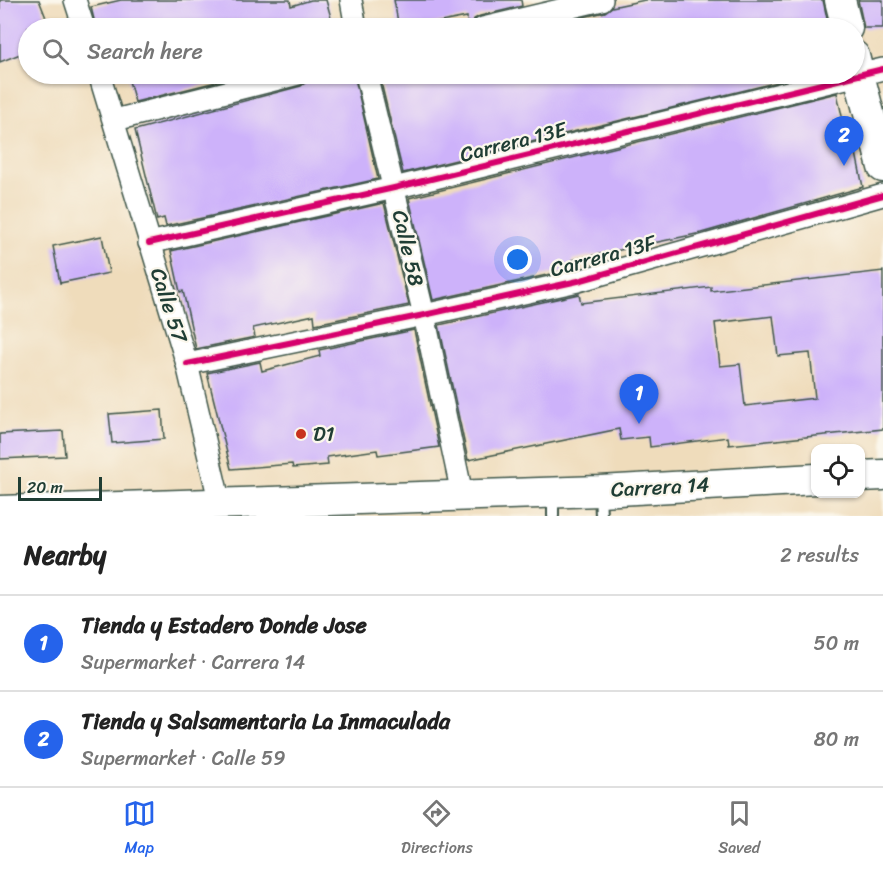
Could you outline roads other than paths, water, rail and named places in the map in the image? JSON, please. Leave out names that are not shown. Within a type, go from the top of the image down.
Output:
[{"type":"main road","points":[[840,0],[845,18]]},
{"type":"main road","points":[[866,66],[883,166]]},
{"type":"main road","points":[[865,476],[883,475]]},
{"type":"main road","name":"Carrera 14","points":[[0,511],[215,510],[462,494],[553,504],[601,503],[811,480]]},
{"type":"street","points":[[75,0],[81,18]]},
{"type":"street","points":[[351,0],[354,18]]},
{"type":"street","points":[[526,18],[602,0]]},
{"type":"street","name":"Calle 57","points":[[102,84],[115,120],[149,243],[188,364],[215,510]]},
{"type":"street","points":[[115,120],[258,84]]},
{"type":"street","name":"Calle 58","points":[[368,84],[424,315],[462,494]]},
{"type":"street","name":"Carrera 13E","points":[[149,243],[394,188],[796,84]]},
{"type":"street","name":"Carrera 13F","points":[[188,364],[578,281],[883,195]]},
{"type":"place","name":"Tienda y Salsamentaria La Inmaculada","points":[[844,166]]},
{"type":"place","name":"Tienda y Estadero Donde Jose","points":[[639,424]]},
{"type":"place","name":"D1","points":[[301,434]]}]
